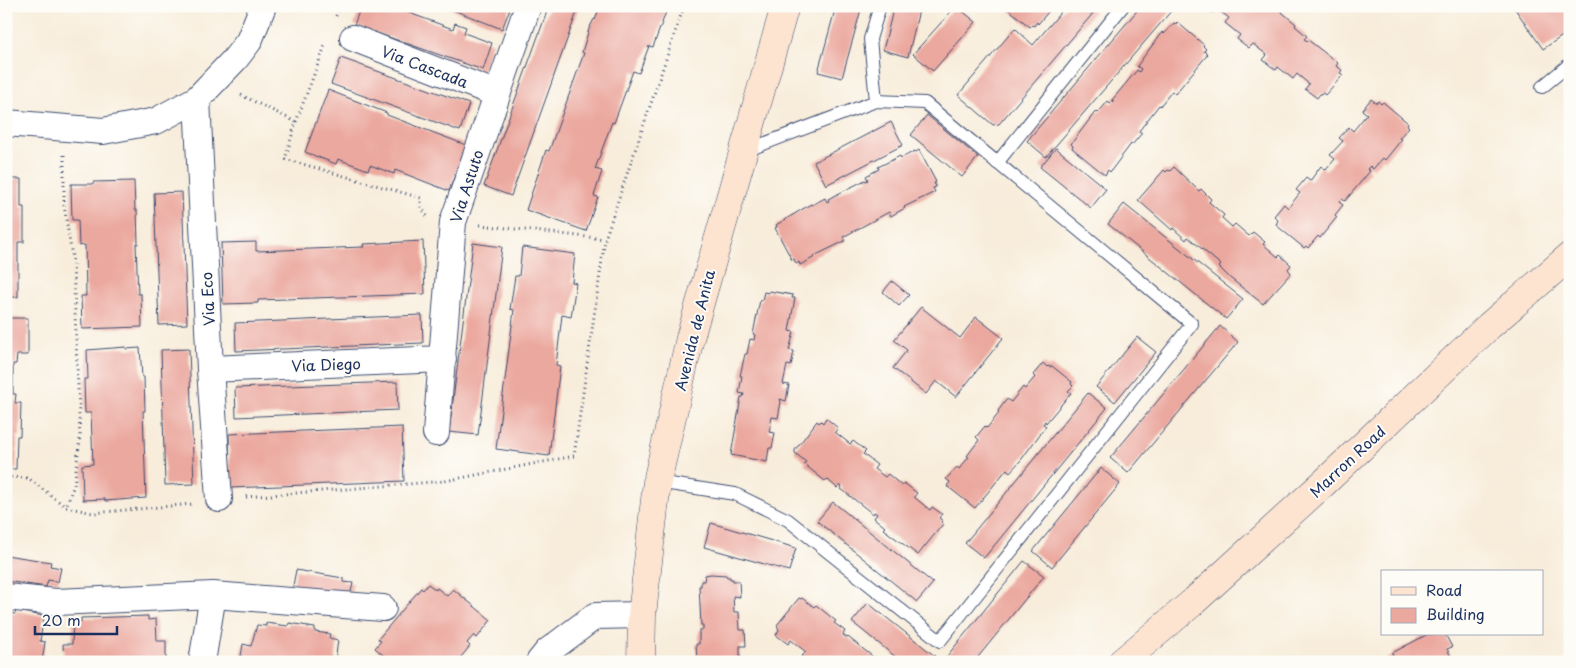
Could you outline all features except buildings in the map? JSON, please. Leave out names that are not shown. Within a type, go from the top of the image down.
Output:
[{"type":"street","points":[[6,123],[104,130],[156,120],[197,98],[236,58],[249,41],[263,6]]},
{"type":"street","name":"Via Astuto","points":[[436,433],[453,222],[528,6]]},
{"type":"street","name":"Avenida de Anita","points":[[641,662],[642,615],[657,482],[690,338],[785,6]]},
{"type":"street","name":"Via Cascada","points":[[343,31],[497,94]]},
{"type":"street","name":"Via Eco","points":[[197,98],[210,369],[219,499]]},
{"type":"street","name":"Marron Road","points":[[1122,662],[1192,603],[1327,480],[1489,326],[1570,256]]},
{"type":"street","name":"Via Diego","points":[[210,369],[443,359]]},
{"type":"street","points":[[202,662],[213,595]]},
{"type":"street","points":[[6,597],[56,602],[213,595],[383,608]]},
{"type":"street","points":[[538,662],[547,652],[595,616],[642,615]]},
{"type":"lane","points":[[876,101],[870,39],[880,6]]},
{"type":"lane","points":[[997,163],[1123,6]]},
{"type":"lane","points":[[1542,87],[1570,64]]},
{"type":"lane","points":[[657,482],[735,494],[788,520],[940,641],[1192,324],[925,103],[876,101],[742,152]]},
{"type":"path","points":[[340,6],[343,31]]},
{"type":"path","points":[[6,477],[28,478],[66,507],[93,513],[192,504],[219,499],[445,481],[574,456],[605,239],[684,6]]},
{"type":"path","points":[[326,42],[296,122],[285,159],[422,198],[421,207],[425,216],[453,222],[605,239]]},
{"type":"path","points":[[241,95],[296,122]]},
{"type":"path","points":[[64,152],[64,205],[74,273],[80,438],[74,485],[66,507]]}]
